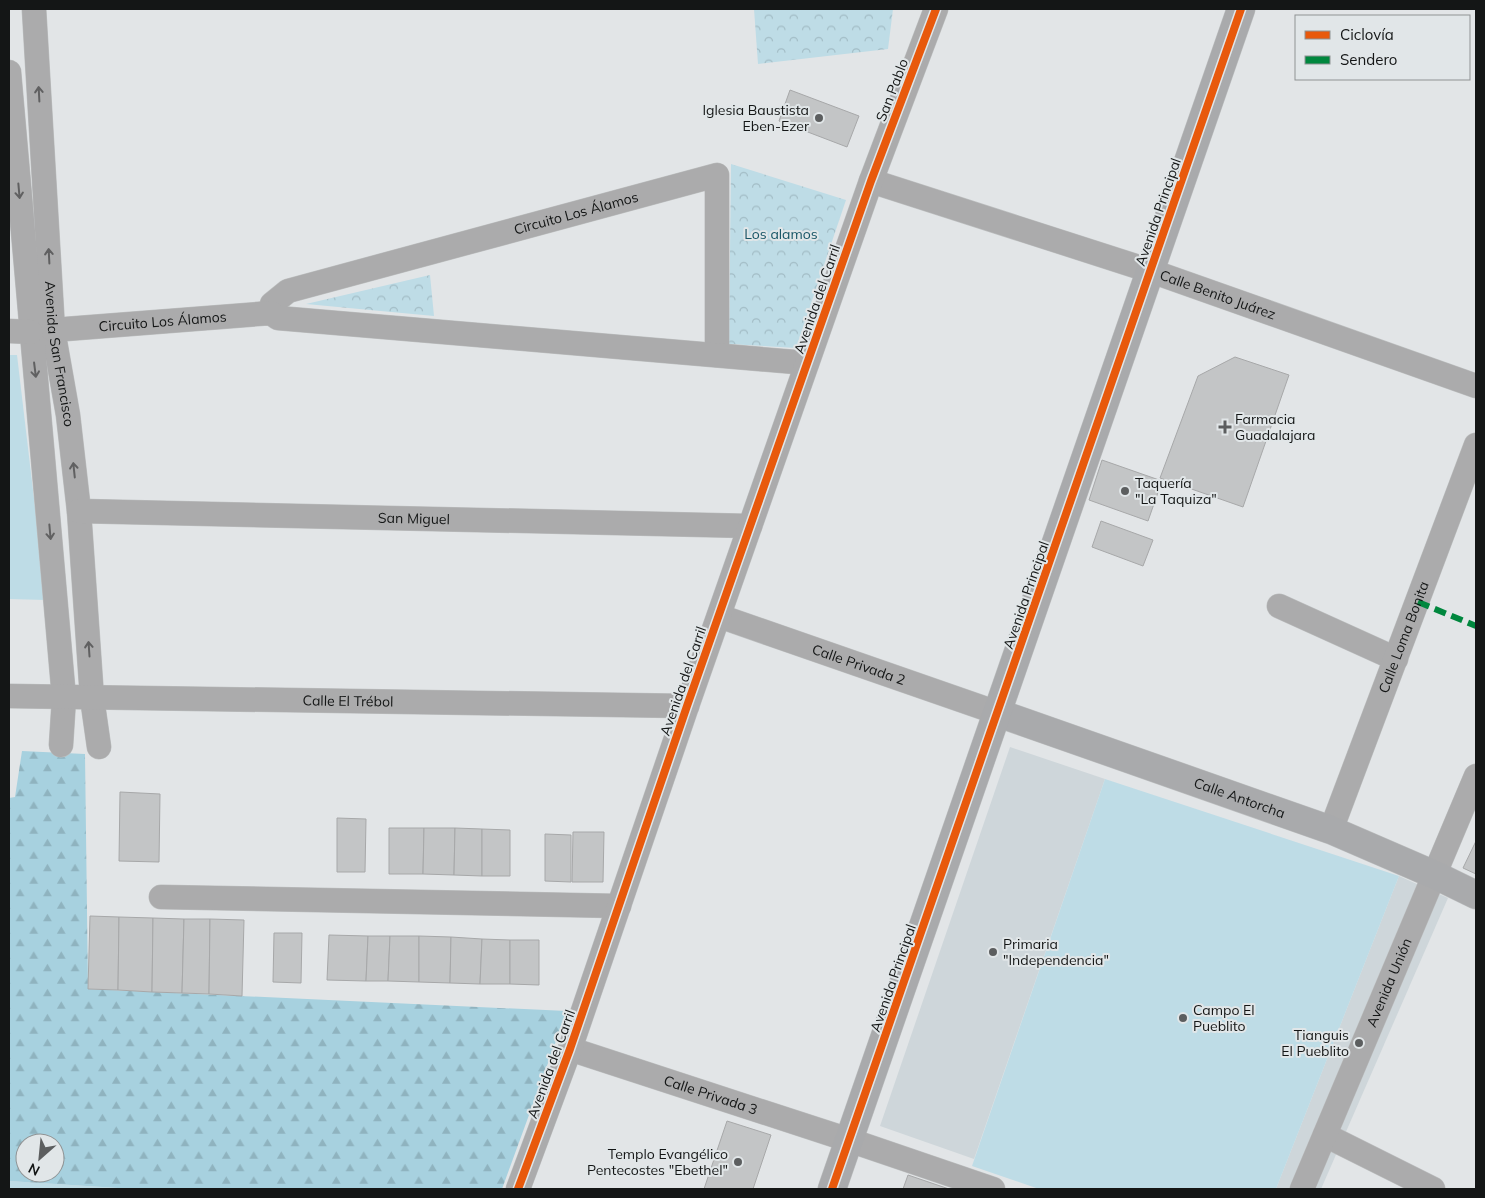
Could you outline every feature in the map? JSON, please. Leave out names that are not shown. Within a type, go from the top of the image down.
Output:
[{"type":"street","name":"Avenida San Francisco","points":[[34,9],[31,331],[68,415],[79,511],[92,698],[99,748]]},
{"type":"street","name":"San Pablo","points":[[871,181],[936,9]]},
{"type":"street","name":"Avenida Principal","points":[[832,1189],[1241,9]]},
{"type":"street","name":"Avenida San Francisco","points":[[9,72],[31,331],[41,418],[64,698],[61,745]]},
{"type":"street","name":"Circuito Los Álamos","points":[[271,313],[272,304],[288,291],[717,175],[717,355]]},
{"type":"street","name":"Calle Benito Juárez","points":[[871,181],[1151,271],[1476,386]]},
{"type":"street","name":"Avenida del Carril","points":[[518,1189],[570,1049],[718,616],[871,181]]},
{"type":"street","name":"Circuito Los Álamos","points":[[31,331],[271,313],[278,318],[807,363]]},
{"type":"street","points":[[41,418],[68,415]]},
{"type":"street","name":"Calle Loma Bonita","points":[[1331,830],[1476,445]]},
{"type":"street","name":"San Miguel","points":[[79,511],[750,526]]},
{"type":"street","points":[[1279,606],[1396,659]]},
{"type":"street","name":"Calle Privada 2","points":[[718,616],[998,713]]},
{"type":"street","name":"Calle El Trébol","points":[[9,696],[687,706]]},
{"type":"street","name":"Calle Antorcha","points":[[998,713],[1331,830],[1436,875],[1476,895]]},
{"type":"street","name":"Avenida Unión","points":[[1302,1189],[1436,875],[1476,776]]},
{"type":"street","points":[[161,897],[619,906]]},
{"type":"street","name":"Calle Privada 3","points":[[570,1049],[993,1189]]},
{"type":"street","points":[[1325,1135],[1433,1189]]},
{"type":"shaded area","name":"Primaria \"Independencia\"","points":[[1010,747],[1105,779],[974,1159],[880,1126]]},
{"type":"shaded area","name":"Tianguis El Pueblito","points":[[1399,876],[1448,898],[1321,1189],[1276,1189]]},
{"type":"green space","points":[[754,9],[893,9],[888,49],[758,64]]},
{"type":"green space","name":"Los alamos","points":[[731,164],[846,200],[796,348],[729,344]]},
{"type":"green space","points":[[430,275],[434,316],[306,304]]},
{"type":"green space","points":[[9,355],[17,355],[46,600],[9,599]]},
{"type":"green space","points":[[22,751],[85,754],[88,989],[567,1011],[502,1189],[133,1189],[40,1183],[65,1183],[65,1133],[15,1133],[15,1181],[9,1181],[9,798],[15,797]]},
{"type":"green space","name":"Campo El Pueblito","points":[[1105,779],[1399,876],[1276,1189],[1039,1189],[972,1166]]},
{"type":"green space","points":[[9,1181],[15,1181],[15,1183],[133,1189],[9,1189]]},
{"type":"building","name":"Iglesia Baustista Eben-Ezer","points":[[790,90],[859,116],[847,147],[779,121]]},
{"type":"building","name":"Farmacia Guadalajara","points":[[1235,357],[1289,375],[1243,507],[1160,478],[1198,376]]},
{"type":"building","name":"Taquería \"La Taquiza\"","points":[[1102,460],[1162,481],[1148,521],[1089,500]]},
{"type":"building","points":[[1101,521],[1153,540],[1143,566],[1092,547]]},
{"type":"building","points":[[120,792],[160,794],[159,862],[119,861]]},
{"type":"building","points":[[337,818],[366,819],[365,872],[337,872]]},
{"type":"building","points":[[389,828],[424,828],[423,874],[389,874]]},
{"type":"building","points":[[424,828],[455,828],[454,875],[423,874]]},
{"type":"building","points":[[455,828],[482,829],[482,876],[454,875]]},
{"type":"building","points":[[482,829],[510,830],[510,876],[482,876]]},
{"type":"building","points":[[573,832],[604,832],[603,882],[572,882]]},
{"type":"building","points":[[545,834],[571,835],[571,882],[545,881]]},
{"type":"building","points":[[1476,841],[1476,874],[1463,868]]},
{"type":"building","points":[[90,916],[119,917],[118,990],[88,989]]},
{"type":"building","points":[[119,917],[153,918],[152,992],[118,990]]},
{"type":"building","points":[[153,918],[184,919],[182,993],[152,992]]},
{"type":"building","points":[[184,919],[210,919],[209,994],[182,993]]},
{"type":"building","points":[[210,919],[244,920],[242,996],[209,994]]},
{"type":"building","points":[[274,933],[302,933],[301,983],[273,982]]},
{"type":"building","points":[[329,935],[368,936],[366,981],[327,980]]},
{"type":"building","points":[[368,936],[390,936],[388,981],[366,981]]},
{"type":"building","points":[[390,936],[419,936],[419,982],[388,981]]},
{"type":"building","points":[[419,936],[451,937],[450,983],[419,982]]},
{"type":"building","points":[[451,937],[482,939],[480,984],[450,983]]},
{"type":"building","points":[[482,939],[510,940],[510,984],[480,984]]},
{"type":"building","points":[[510,940],[539,940],[539,985],[510,984]]},
{"type":"building","name":"Templo Evangélico Pentecostes \"Ebethel\"","points":[[727,1121],[771,1135],[753,1189],[704,1189]]},
{"type":"building","points":[[908,1175],[949,1189],[903,1189]]},
{"type":"marked path","points":[[1418,602],[1476,626]]},
{"type":"cycle path","points":[[518,1189],[570,1049],[687,706],[871,181],[936,9]]},
{"type":"cycle path","points":[[832,1189],[1241,9]]},
{"type":"place","name":"Iglesia Baustista Eben-Ezer","points":[[819,118]]},
{"type":"place","name":"Farmacia Guadalajara","points":[[1225,427]]},
{"type":"place","name":"Taquería \"La Taquiza\"","points":[[1125,491]]},
{"type":"place","name":"Primaria \"Independencia\"","points":[[993,952]]},
{"type":"place","name":"Campo El Pueblito","points":[[1183,1018]]},
{"type":"place","name":"Tianguis El Pueblito","points":[[1359,1043]]},
{"type":"place","name":"Templo Evangélico Pentecostes \"Ebethel\"","points":[[738,1162]]}]
